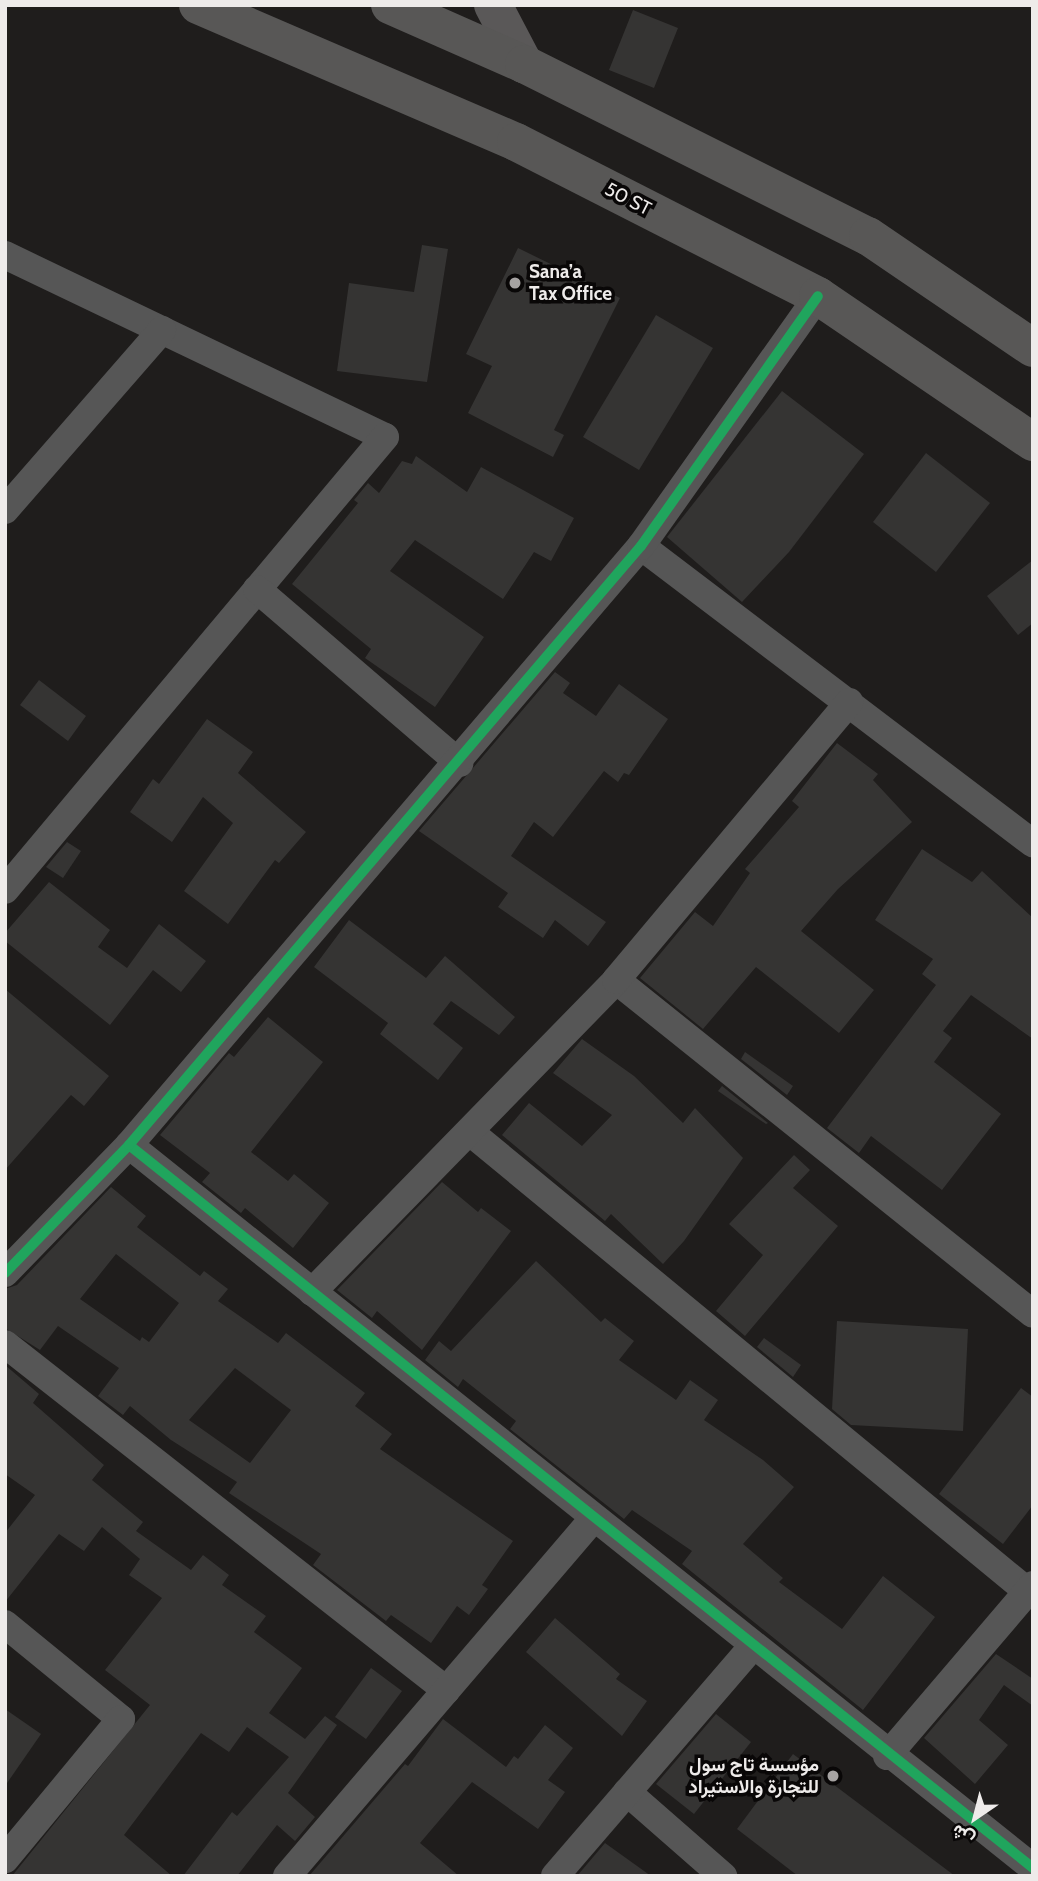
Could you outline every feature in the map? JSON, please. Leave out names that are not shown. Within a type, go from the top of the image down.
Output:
[{"type":"main road","name":"50 ST","points":[[198,5],[516,142],[818,296],[1033,442]]},
{"type":"main road","points":[[390,5],[524,64],[868,236],[1033,348]]},
{"type":"street","points":[[493,5],[524,64]]},
{"type":"street","points":[[5,255],[385,437],[5,890]]},
{"type":"street","points":[[5,1273],[130,1145],[459,763],[641,546],[818,296]]},
{"type":"street","points":[[5,510],[162,330]]},
{"type":"street","points":[[641,546],[1033,844]]},
{"type":"street","points":[[257,589],[459,763]]},
{"type":"street","points":[[312,1292],[616,981],[849,702]]},
{"type":"street","points":[[616,981],[1033,1314]]},
{"type":"street","points":[[470,1132],[1030,1588],[887,1756]]},
{"type":"street","points":[[130,1145],[887,1756],[1033,1868]]},
{"type":"street","points":[[5,1344],[446,1690]]},
{"type":"street","points":[[287,1876],[593,1519]]},
{"type":"street","points":[[5,1624],[121,1719],[5,1859]]},
{"type":"street","points":[[555,1876],[752,1646]]},
{"type":"street","points":[[627,1792],[723,1876]]},
{"type":"building","points":[[633,10],[678,28],[654,88],[609,70]]},
{"type":"building","points":[[422,245],[448,249],[427,382],[337,371],[349,283],[414,292]]},
{"type":"building","points":[[518,248],[620,298],[554,430],[564,435],[553,457],[468,413],[492,366],[466,354]]},
{"type":"building","points":[[656,315],[713,348],[639,470],[583,437]]},
{"type":"building","points":[[782,391],[864,454],[789,552],[742,602],[667,537]]},
{"type":"building","points":[[926,453],[990,503],[936,572],[873,522]]},
{"type":"building","points":[[416,456],[467,492],[481,467],[574,518],[551,561],[534,552],[503,599],[415,540],[390,571],[484,637],[435,707],[365,658],[371,649],[292,584],[358,503],[354,500],[368,483],[379,493],[402,461],[412,464]]},
{"type":"building","points":[[1033,560],[1033,623],[1018,635],[987,596]]},
{"type":"building","points":[[555,672],[570,683],[563,693],[596,716],[619,684],[668,719],[629,775],[624,773],[618,782],[604,771],[553,837],[534,822],[511,856],[606,922],[588,946],[555,920],[543,938],[498,907],[508,893],[419,831]]},
{"type":"building","points":[[39,680],[86,716],[68,741],[20,705]]},
{"type":"building","points":[[207,719],[253,752],[238,773],[306,832],[279,863],[275,860],[228,924],[184,891],[233,823],[203,797],[172,842],[130,812],[153,779],[159,784]]},
{"type":"building","points":[[837,743],[878,774],[873,780],[912,822],[838,889],[801,931],[874,990],[839,1033],[756,967],[703,1029],[640,978],[695,912],[713,926],[750,873],[745,869],[799,807],[792,801]]},
{"type":"building","points":[[67,842],[81,851],[63,878],[46,867]]},
{"type":"building","points":[[922,849],[972,882],[982,871],[1033,918],[1033,1039],[971,995],[943,1031],[952,1038],[934,1062],[1001,1114],[942,1190],[871,1136],[859,1153],[827,1128],[936,985],[922,974],[933,959],[875,920]]},
{"type":"building","points":[[49,882],[110,930],[98,947],[127,968],[159,924],[206,961],[181,992],[153,970],[110,1025],[5,941],[5,933]]},
{"type":"building","points":[[349,920],[426,978],[445,956],[515,1017],[499,1035],[451,1001],[433,1024],[463,1048],[438,1080],[380,1034],[388,1023],[314,967]]},
{"type":"building","points":[[5,989],[109,1076],[84,1106],[71,1095],[5,1170]]},
{"type":"building","points":[[268,1017],[323,1062],[251,1152],[288,1181],[294,1174],[329,1203],[293,1248],[245,1208],[241,1213],[202,1182],[210,1173],[160,1135],[229,1053],[234,1057]]},
{"type":"building","points":[[582,1039],[634,1076],[683,1123],[695,1108],[743,1158],[684,1241],[663,1264],[611,1214],[605,1221],[502,1135],[529,1103],[582,1146],[612,1115],[553,1073]]},
{"type":"building","points":[[745,1052],[793,1086],[787,1095],[741,1059]]},
{"type":"building","points":[[722,1086],[768,1123],[718,1091]]},
{"type":"building","points":[[794,1155],[810,1170],[793,1188],[838,1226],[745,1336],[716,1311],[763,1255],[729,1224]]},
{"type":"building","points":[[442,1182],[478,1212],[481,1208],[511,1231],[422,1350],[377,1311],[372,1318],[337,1290]]},
{"type":"building","points":[[111,1187],[146,1216],[137,1227],[200,1276],[204,1271],[228,1289],[218,1301],[278,1343],[286,1333],[365,1393],[355,1406],[392,1434],[380,1449],[513,1541],[482,1585],[488,1589],[469,1615],[457,1606],[431,1643],[391,1615],[386,1621],[313,1565],[321,1554],[229,1493],[237,1482],[171,1440],[130,1406],[123,1415],[98,1396],[119,1368],[58,1326],[40,1350],[5,1328],[5,1289],[17,1285]],"holes":[[[116,1254],[179,1303],[149,1342],[142,1337],[140,1341],[80,1299]],[[235,1368],[291,1410],[250,1463],[189,1420]]]},
{"type":"building","points":[[536,1261],[601,1322],[605,1318],[634,1341],[619,1360],[676,1400],[690,1380],[718,1400],[704,1420],[763,1460],[794,1487],[743,1544],[783,1578],[779,1582],[842,1629],[883,1576],[935,1617],[863,1710],[682,1564],[692,1551],[632,1510],[624,1519],[510,1429],[516,1421],[463,1379],[458,1387],[425,1360],[439,1341],[451,1351]]},
{"type":"building","points":[[837,1321],[968,1329],[963,1431],[851,1425],[832,1409]]},
{"type":"building","points":[[764,1338],[801,1365],[793,1377],[757,1347]]},
{"type":"building","points":[[5,1365],[39,1394],[33,1403],[104,1465],[92,1480],[143,1522],[136,1531],[191,1570],[203,1555],[229,1575],[222,1585],[266,1616],[254,1632],[302,1668],[269,1713],[305,1739],[325,1716],[337,1725],[288,1793],[315,1817],[295,1841],[277,1825],[237,1876],[183,1876],[232,1812],[237,1816],[289,1757],[247,1727],[229,1752],[201,1733],[124,1835],[172,1876],[12,1876],[150,1705],[105,1670],[162,1598],[129,1575],[140,1559],[102,1527],[84,1551],[59,1534],[5,1602],[5,1533],[35,1495],[5,1474]]},
{"type":"building","points":[[1021,1388],[1033,1397],[1033,1505],[1003,1544],[939,1494]]},
{"type":"building","points":[[555,1618],[620,1674],[616,1679],[647,1701],[622,1736],[526,1652]]},
{"type":"building","points":[[996,1654],[1033,1679],[1033,1706],[1004,1685],[979,1720],[1008,1745],[975,1784],[924,1738]]},
{"type":"building","points":[[371,1668],[402,1691],[366,1739],[335,1717]]},
{"type":"building","points":[[5,1709],[41,1734],[5,1786]]},
{"type":"building","points":[[716,1714],[751,1742],[694,1814],[656,1784]]},
{"type":"building","points":[[443,1719],[506,1767],[514,1756],[518,1759],[545,1725],[573,1748],[548,1780],[565,1792],[538,1829],[472,1782],[420,1843],[459,1876],[309,1876],[405,1764],[408,1766]]},
{"type":"building","points":[[793,1754],[955,1876],[798,1876],[737,1829]]},
{"type":"building","points":[[605,1843],[651,1876],[577,1876]]},
{"type":"cycle path","points":[[5,1273],[129,1145],[641,546],[818,296]]},
{"type":"cycle path","points":[[129,1145],[1033,1868]]},
{"type":"place","name":"Sana’a Tax Office","points":[[515,283]]},
{"type":"place","name":"مؤسسة تاج سول للتجارة والاستيراد","points":[[833,1776]]}]
